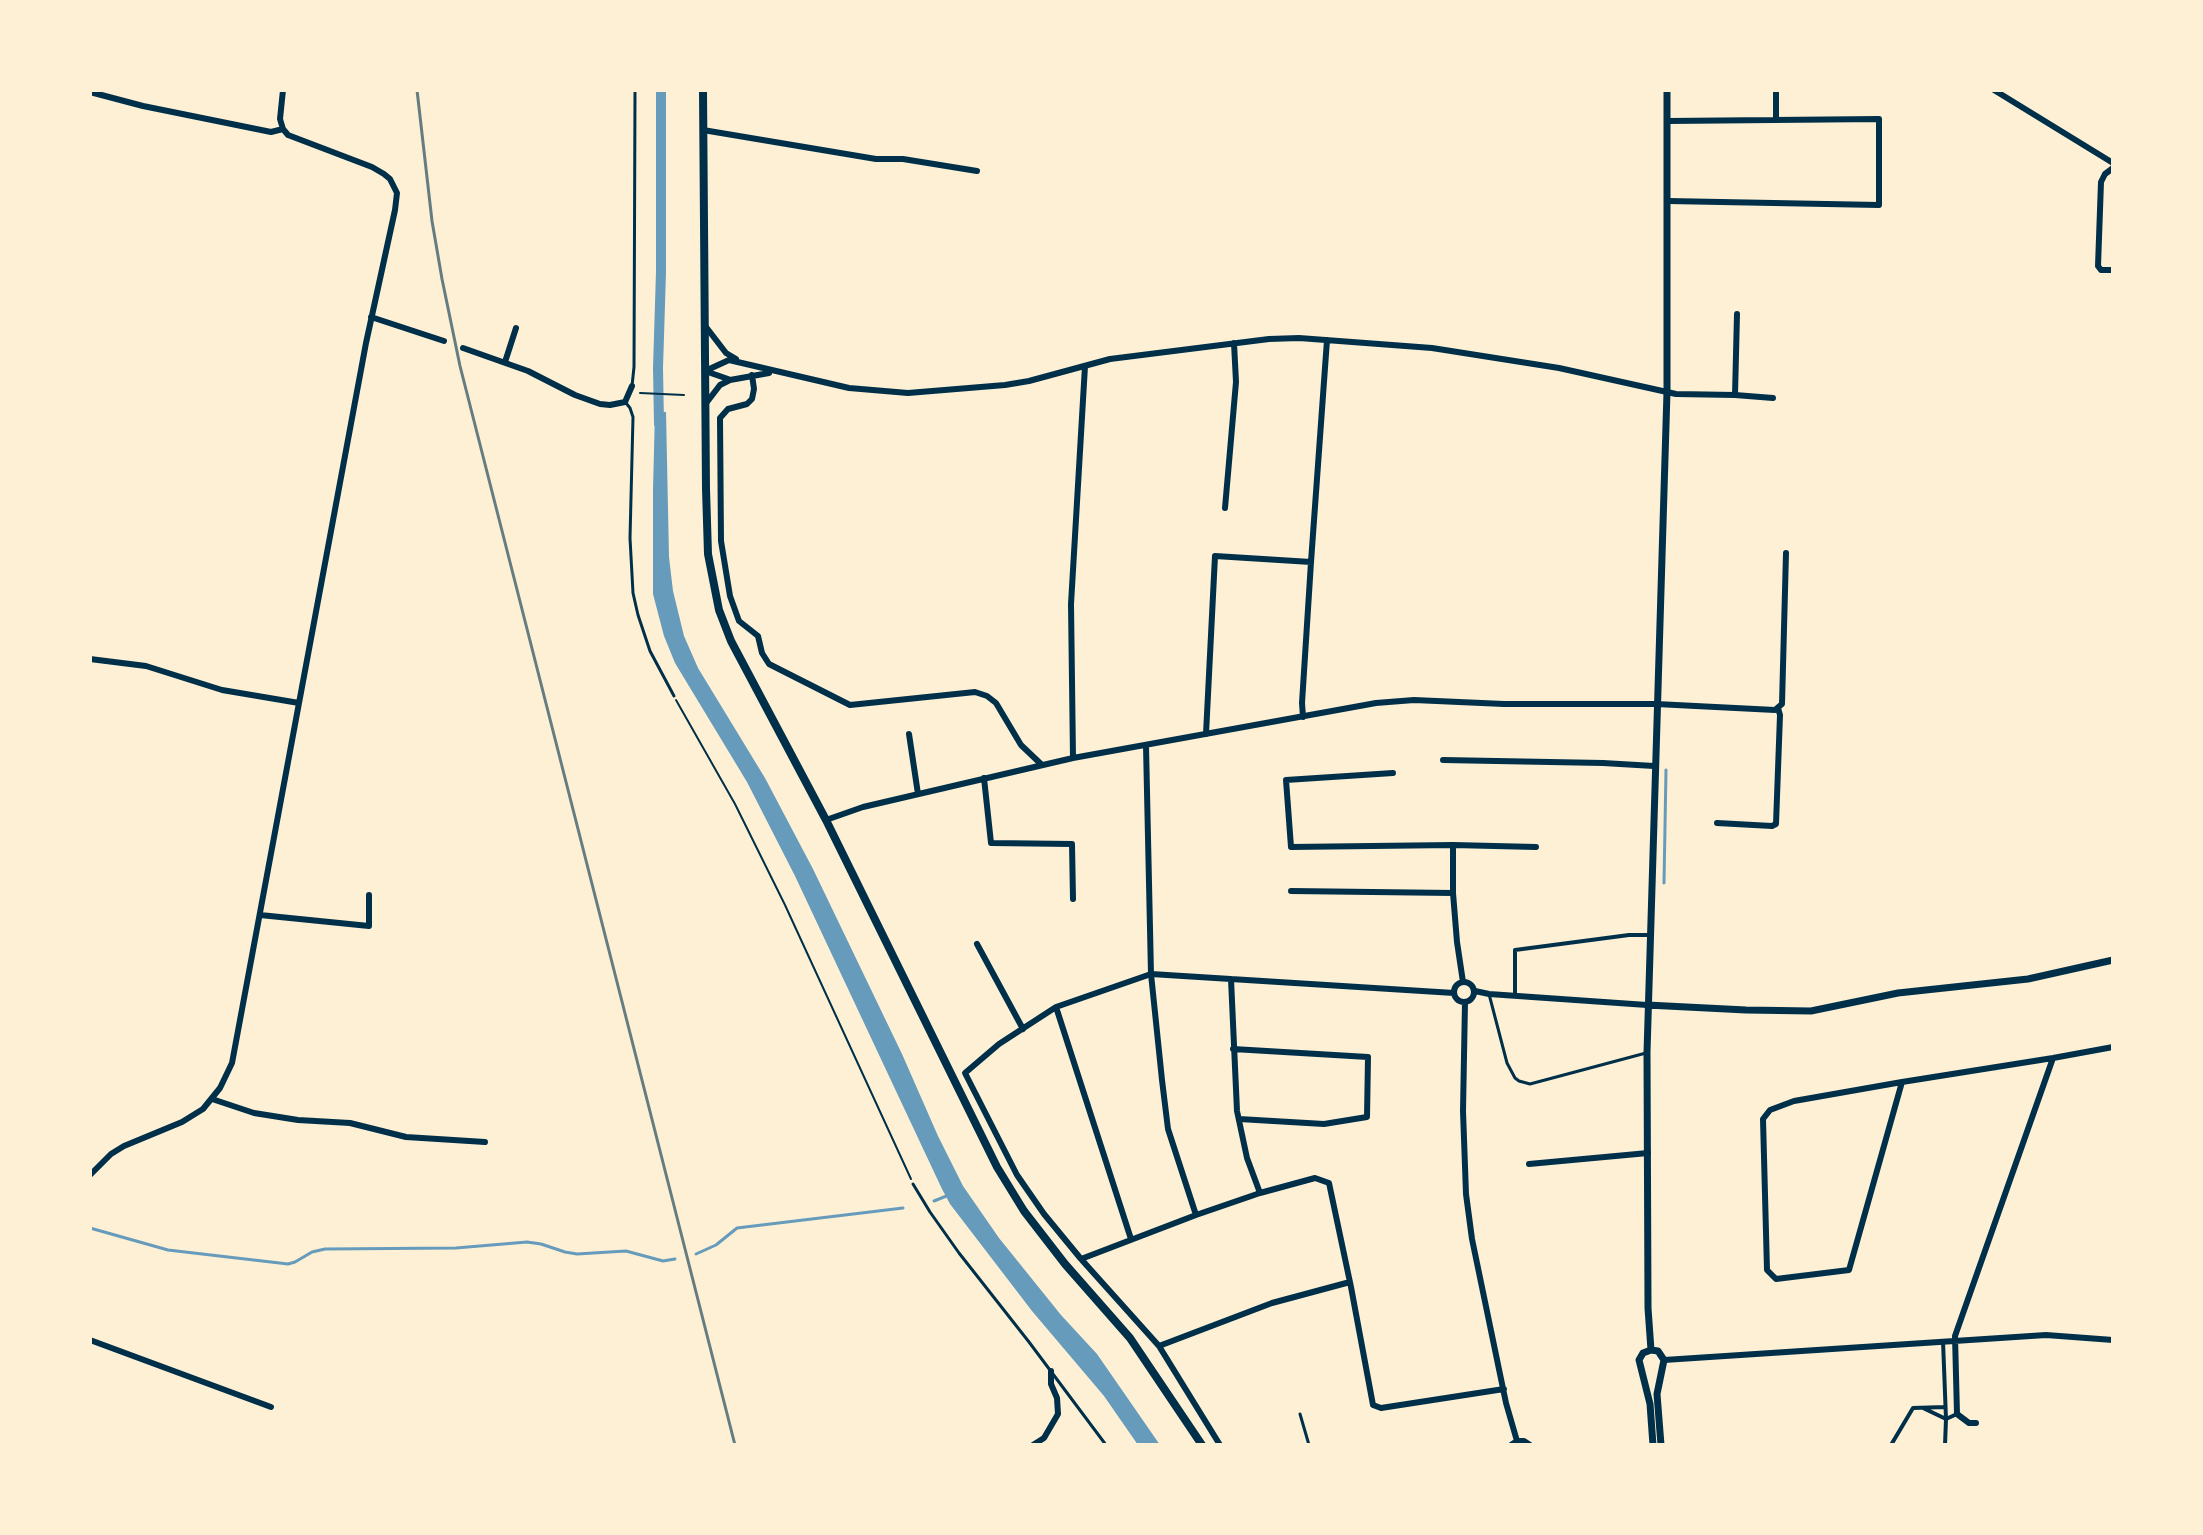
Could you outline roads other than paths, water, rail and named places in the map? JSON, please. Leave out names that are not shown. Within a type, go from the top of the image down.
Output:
[{"type":"main road","points":[[703,90],[708,554],[719,610],[731,641],[826,820],[997,1167],[1024,1211],[1065,1264],[1130,1338],[1202,1445]]},
{"type":"street","points":[[90,1175],[124,1146],[182,1122],[203,1109],[220,1088],[232,1063],[371,317],[395,210],[397,193],[390,179],[379,170],[293,138],[283,129],[280,119],[283,90]]},
{"type":"street","points":[[1651,1350],[1648,1308],[1647,1005],[1667,392],[1667,90]]},
{"type":"street","points":[[1776,90],[1776,120]]},
{"type":"street","points":[[1994,90],[2113,165],[2101,182],[2098,266],[2101,270],[2113,270]]},
{"type":"street","points":[[90,92],[271,132],[283,129]]},
{"type":"street","points":[[1668,121],[1879,119],[1879,205],[1668,201]]},
{"type":"street","points":[[703,130],[876,159],[903,159],[977,171]]},
{"type":"street","points":[[1735,395],[1737,314]]},
{"type":"street","points":[[371,317],[444,341]]},
{"type":"street","points":[[704,324],[726,353],[743,363]]},
{"type":"street","points":[[505,362],[516,328]]},
{"type":"street","points":[[705,371],[729,360],[858,390],[908,393],[1005,385],[1110,359],[1299,338],[1432,348],[1559,368],[1676,394],[1773,398]]},
{"type":"street","points":[[1303,717],[1327,340]]},
{"type":"street","points":[[1225,508],[1236,382],[1234,343]]},
{"type":"street","points":[[463,348],[505,362],[587,401],[610,405],[625,402],[632,386]]},
{"type":"street","points":[[1073,758],[1071,604],[1085,366]]},
{"type":"street","points":[[705,371],[730,380]]},
{"type":"street","points":[[706,404],[713,392],[730,380],[780,373]]},
{"type":"street","points":[[752,375],[752,399],[747,404],[728,409],[720,418],[721,541],[730,596],[739,621],[758,636],[762,653],[769,664],[850,705],[975,692],[987,696],[996,703],[1021,745],[1042,765]]},
{"type":"street","points":[[826,820],[863,807],[1073,758],[1376,703],[1414,700],[1504,704],[1656,704],[1775,710],[1782,704],[1786,553]]},
{"type":"street","points":[[1206,734],[1215,556],[1311,562]]},
{"type":"street","points":[[90,659],[146,666],[222,690],[299,703]]},
{"type":"street","points":[[1717,823],[1776,824],[1778,708]]},
{"type":"street","points":[[909,734],[918,794]]},
{"type":"street","points":[[1146,746],[1151,974],[1168,1129],[1196,1215]]},
{"type":"street","points":[[1443,760],[1654,766]]},
{"type":"street","points":[[1393,773],[1286,780],[1291,847],[1536,847]]},
{"type":"street","points":[[984,778],[991,843],[1072,844],[1073,899]]},
{"type":"street","points":[[1453,845],[1453,893],[1463,982]]},
{"type":"street","points":[[1291,891],[1453,893]]},
{"type":"street","points":[[260,915],[369,926],[369,895]]},
{"type":"street","points":[[1515,996],[1515,950],[1650,935]]},
{"type":"street","points":[[977,944],[1023,1029]]},
{"type":"street","points":[[1475,991],[1647,1005],[1811,1011],[1898,993],[2028,979],[2113,960]]},
{"type":"street","points":[[1220,1445],[1159,1346],[1081,1259],[1017,1175],[965,1073],[999,1044],[1056,1007],[1151,974],[1454,993]]},
{"type":"street","points":[[1231,979],[1239,1119],[1247,1158],[1260,1193]]},
{"type":"street","points":[[1463,982],[1471,984],[1475,991],[1473,999],[1465,1002],[1458,1000],[1454,993],[1456,986],[1463,982]]},
{"type":"street","points":[[1465,1002],[1463,1111],[1466,1194],[1472,1239],[1514,1443],[1524,1441],[1530,1445]]},
{"type":"street","points":[[1056,1007],[1131,1239]]},
{"type":"street","points":[[1902,1082],[1849,1270],[1776,1279],[1767,1270],[1763,1119],[1770,1110],[1794,1101],[1902,1082],[2053,1058],[2113,1047]]},
{"type":"street","points":[[1233,1049],[1368,1057],[1367,1117],[1324,1124],[1239,1119]]},
{"type":"street","points":[[1957,1414],[1955,1336],[2053,1058]]},
{"type":"street","points":[[965,1104],[977,1098]]},
{"type":"street","points":[[212,1099],[254,1113],[298,1120],[350,1123],[406,1137],[485,1142]]},
{"type":"street","points":[[1529,1164],[1648,1153]]},
{"type":"street","points":[[1081,1259],[1196,1215],[1315,1178],[1329,1183],[1373,1405],[1381,1408],[1504,1389]]},
{"type":"street","points":[[1159,1346],[1272,1303],[1350,1282]]},
{"type":"street","points":[[1106,1310],[1118,1300]]},
{"type":"street","points":[[1664,1360],[2046,1335],[2113,1340]]},
{"type":"street","points":[[90,1340],[271,1407]]},
{"type":"street","points":[[1943,1341],[1945,1445]]},
{"type":"street","points":[[1653,1445],[1650,1404],[1641,1356],[1647,1350],[1658,1351],[1664,1360]]},
{"type":"street","points":[[1661,1445],[1657,1394],[1664,1360]]},
{"type":"street","points":[[1641,1368],[1651,1374],[1661,1369]]},
{"type":"street","points":[[1033,1445],[1044,1438],[1058,1414],[1051,1371]]},
{"type":"street","points":[[1164,1389],[1179,1379]]},
{"type":"street","points":[[1922,1407],[1946,1419]]},
{"type":"street","points":[[1891,1445],[1913,1408],[1945,1407]]},
{"type":"street","points":[[1946,1419],[1957,1414]]},
{"type":"street","points":[[1957,1414],[1969,1423],[1976,1423]]},
{"type":"lane","points":[[632,386],[635,335],[635,90]]},
{"type":"lane","points":[[625,402],[632,412],[633,429],[630,546],[633,593],[650,651],[674,696]]},
{"type":"lane","points":[[1489,994],[1507,1063],[1519,1081],[1530,1084],[1647,1052]]},
{"type":"lane","points":[[913,1184],[959,1253],[1106,1445]]},
{"type":"lane","points":[[1300,1414],[1309,1445]]},
{"type":"water","points":[[655,411],[666,412],[669,557],[673,591],[684,636],[698,668],[765,778],[813,869],[963,1186],[999,1238],[1097,1354],[1160,1445],[1138,1445],[1104,1396],[1032,1311],[950,1204],[795,876],[747,782],[675,663],[653,594]]},
{"type":"waterway","points":[[659,424],[661,90]]},
{"type":"waterway","points":[[1664,883],[1666,770]]},
{"type":"waterway","points":[[934,1201],[949,1195]]},
{"type":"waterway","points":[[696,1254],[716,1245],[737,1228],[903,1208]]},
{"type":"waterway","points":[[90,1228],[168,1250],[288,1264],[325,1249],[456,1248],[527,1242],[577,1254],[626,1251],[663,1261],[675,1259]]},
{"type":"railway","points":[[417,90],[432,221],[460,366],[735,1445]]}]
